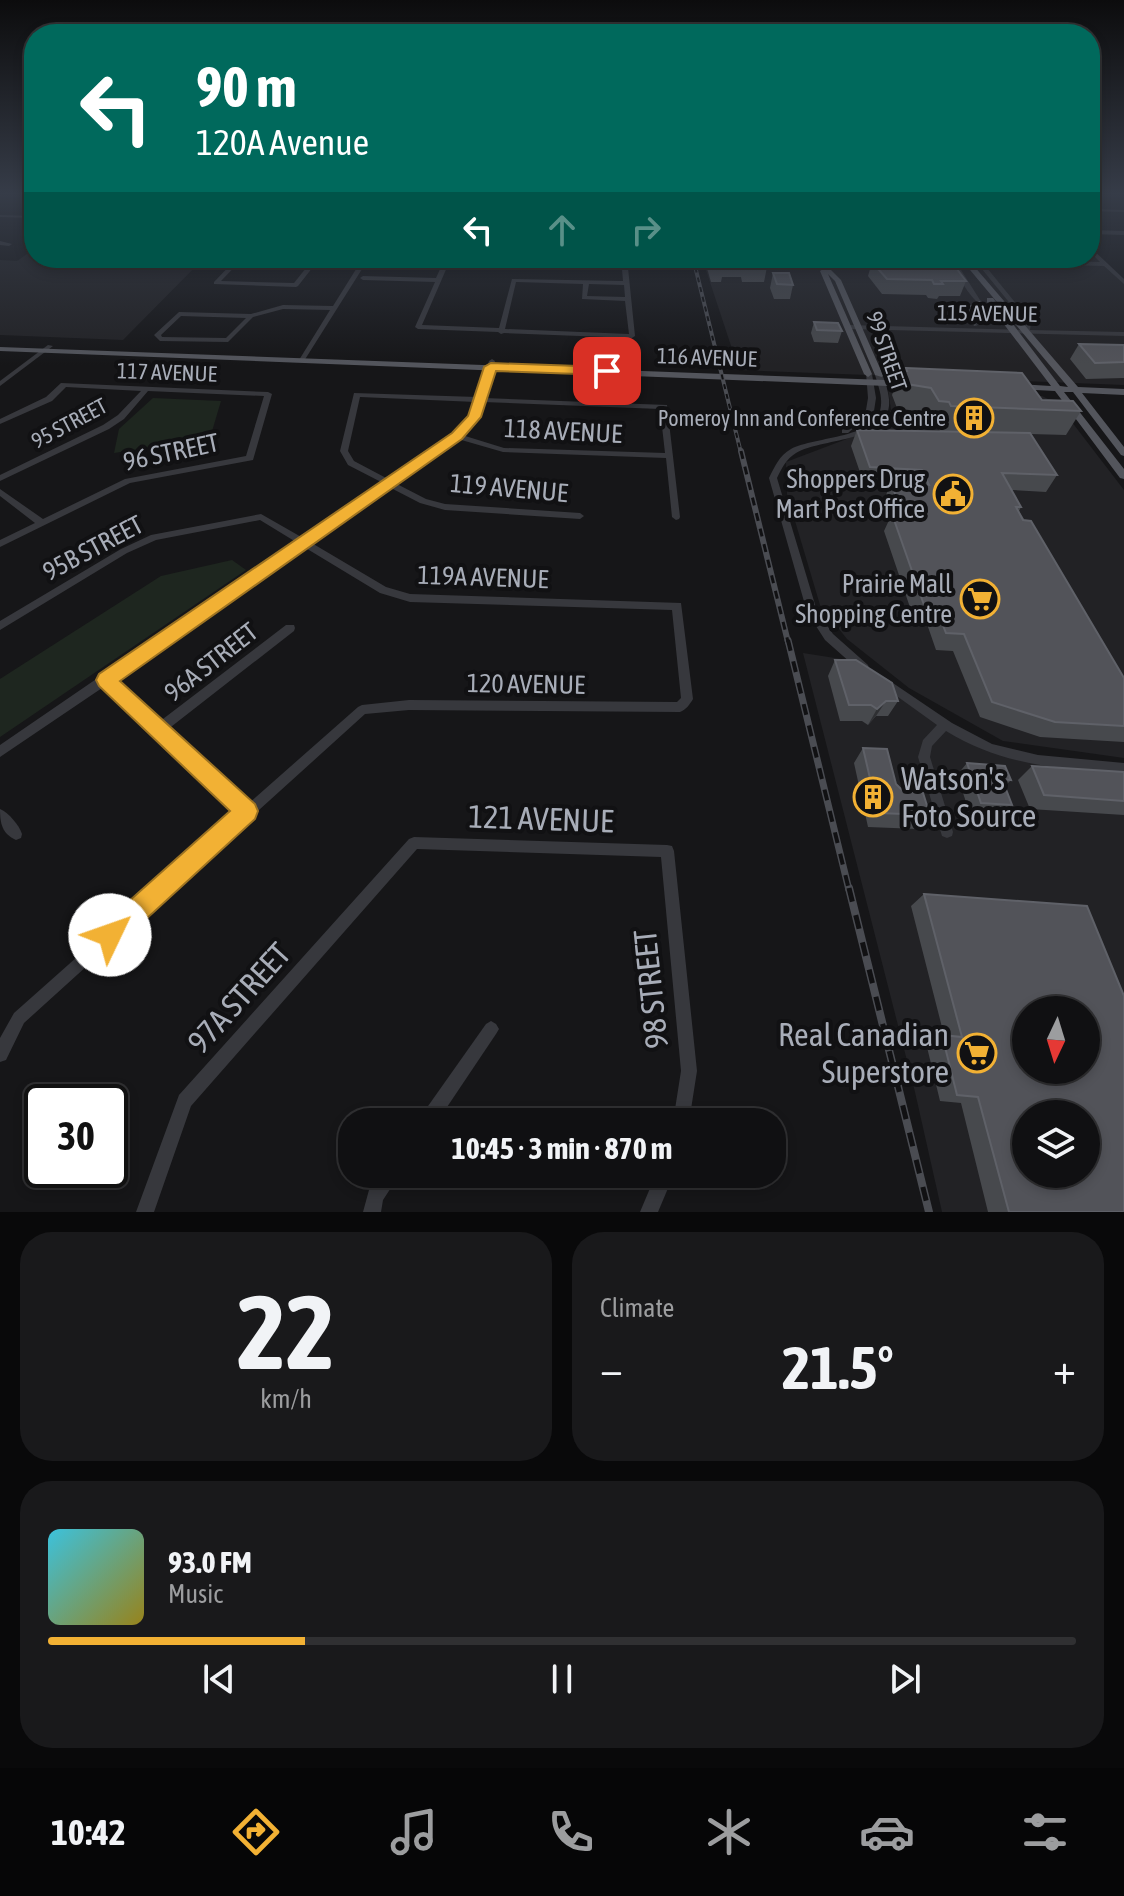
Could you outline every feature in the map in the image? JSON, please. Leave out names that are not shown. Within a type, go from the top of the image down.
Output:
[{"type":"main road","name":"99 STREET","points":[[821,268],[829,279],[868,378]]},
{"type":"main road","name":"99 STREET","points":[[825,268],[838,280],[880,379]]},
{"type":"main road","points":[[971,268],[990,276]]},
{"type":"main road","points":[[971,268],[987,297],[1012,331],[1124,476]]},
{"type":"main road","points":[[982,284],[992,290],[1124,453]]},
{"type":"main road","points":[[978,301],[987,297]]},
{"type":"main road","name":"116 AVENUE","points":[[0,347],[924,380]]},
{"type":"main road","points":[[1011,386],[1040,374],[1039,365]]},
{"type":"main road","points":[[1024,382],[1055,386]]},
{"type":"main road","points":[[1072,387],[1124,385]]},
{"type":"main road","points":[[1011,386],[1072,387],[1124,394]]},
{"type":"main road","points":[[1011,386],[1048,395],[1076,413]]},
{"type":"main road","points":[[1103,427],[1096,407],[1098,402],[1124,394]]},
{"type":"street","points":[[1100,259],[1124,282]]},
{"type":"street","points":[[1100,264],[1105,264]]},
{"type":"street","points":[[230,268],[216,283],[296,285],[309,268]]},
{"type":"street","points":[[304,357],[360,268]]},
{"type":"street","points":[[443,268],[418,327],[632,336],[625,268]]},
{"type":"street","points":[[957,268],[978,301],[999,311]]},
{"type":"street","points":[[984,268],[1029,323],[1026,332]]},
{"type":"street","points":[[363,278],[438,280]]},
{"type":"street","points":[[501,332],[514,280],[627,283]]},
{"type":"street","points":[[586,282],[584,298],[629,299]]},
{"type":"street","points":[[251,316],[228,340],[160,339],[157,335],[179,314],[251,316],[283,307],[335,308]]},
{"type":"street","name":"115 AVENUE","points":[[849,327],[1124,334]]},
{"type":"street","points":[[0,384],[47,348]]},
{"type":"street","points":[[0,752],[457,436],[475,417],[491,364]]},
{"type":"street","name":"99 STREET","points":[[835,437],[854,426],[870,411],[872,398],[868,378]]},
{"type":"street","name":"99 STREET","points":[[880,379],[885,407],[881,417],[862,430],[788,453],[778,461],[773,478],[807,601],[818,624],[840,649],[945,724]]},
{"type":"street","name":"117 AVENUE","points":[[0,422],[39,404],[64,385],[268,394]]},
{"type":"street","name":"95 STREET","points":[[0,478],[106,427],[121,417],[146,389]]},
{"type":"street","name":"96 STREET","points":[[0,544],[128,481],[250,458],[268,394]]},
{"type":"street","points":[[391,483],[351,463],[344,451],[357,395],[664,407],[676,517]]},
{"type":"street","name":"118 AVENUE","points":[[457,436],[503,450],[669,456]]},
{"type":"street","name":"119 AVENUE","points":[[391,483],[423,501],[445,507],[580,516]]},
{"type":"street","points":[[0,492],[40,522]]},
{"type":"street","name":"119A AVENUE","points":[[261,517],[383,590],[410,598],[677,606],[687,699]]},
{"type":"street","name":"95B STREET","points":[[0,626],[124,551],[154,537],[261,517]]},
{"type":"street","name":"96A STREET","points":[[158,730],[290,628]]},
{"type":"street","points":[[0,1054],[19,1018],[246,811],[106,680]]},
{"type":"street","name":"120 AVENUE","points":[[246,811],[362,710],[409,705],[680,707],[687,699]]},
{"type":"street","points":[[947,832],[924,757],[927,744],[945,724],[987,747],[1021,758],[1124,768]]},
{"type":"street","points":[[0,815],[16,834]]},
{"type":"street","name":"121 AVENUE","points":[[414,843],[667,851]]},
{"type":"street","name":"97A STREET","points":[[145,1212],[185,1101],[414,843]]},
{"type":"street","name":"98 STREET","points":[[667,851],[689,1071],[683,1108]]},
{"type":"street","points":[[437,1108],[491,1029]]},
{"type":"street","points":[[372,1212],[375,1196],[381,1188]]},
{"type":"street","points":[[649,1212],[659,1188]]},
{"type":"shaded area","points":[[24,256],[24,268],[194,268],[123,340],[0,335],[0,260],[17,261]]},
{"type":"shaded area","points":[[1100,259],[1124,282],[1124,385],[739,370],[705,268],[1100,268]]},
{"type":"shaded area","points":[[888,389],[1042,396],[1058,404],[1124,490],[1124,758],[1003,741],[909,688],[847,639],[820,605],[787,494],[786,462],[881,426],[891,410]]},
{"type":"shaded area","points":[[153,398],[221,401],[210,438],[114,453],[119,429]]},
{"type":"shaded area","points":[[232,560],[246,570],[0,737],[0,679],[161,576]]},
{"type":"shaded area","points":[[803,653],[854,661],[945,724],[1009,755],[1124,768],[1124,1212],[942,1212],[915,1092]]},
{"type":"building","points":[[877,268],[956,268],[966,281],[934,284],[932,280],[887,279]]},
{"type":"building","points":[[773,273],[789,273],[793,285],[777,284]]},
{"type":"building","points":[[979,302],[993,307],[982,310],[971,306]]},
{"type":"building","points":[[814,322],[838,323],[842,331],[817,330]]},
{"type":"building","points":[[1079,344],[1124,345],[1124,362],[1095,363]]},
{"type":"building","points":[[906,368],[1022,373],[1042,400],[1073,401],[1081,411],[951,406],[949,402],[939,401],[931,388],[907,384],[901,371],[907,371]]},
{"type":"building","name":"Prairie Mall Shopping Centre","points":[[857,430],[1030,433],[1057,475],[1002,473],[1021,507],[1016,507],[1023,520],[1031,521],[1124,678],[1124,726],[1055,722],[992,702],[964,634],[946,633],[936,608],[924,605],[892,514],[903,515],[891,483],[929,485],[922,470],[870,467]]},
{"type":"building","points":[[835,660],[856,660],[892,683],[898,701],[886,701],[877,709],[871,705],[849,705]]},
{"type":"building","points":[[863,748],[887,749],[896,784],[903,791],[923,793],[930,815],[878,813]]},
{"type":"building","points":[[967,763],[1005,766],[1011,780],[1002,779],[1012,805],[981,803]]},
{"type":"building","points":[[1032,766],[1124,772],[1124,801],[1044,795]]},
{"type":"building","name":"Real Canadian Superstore","points":[[924,894],[1087,906],[1124,996],[1124,1212],[1009,1212],[978,1097],[957,1095],[942,1035],[962,1037]]},
{"type":"railway","points":[[695,268],[741,453]]},
{"type":"railway","points":[[741,451],[788,642]]},
{"type":"railway","points":[[788,640],[849,890]]},
{"type":"railway","points":[[849,888],[929,1212]]},
{"type":"place","name":"Pomeroy Inn and Conference Centre","points":[[974,418]]},
{"type":"place","name":"Shoppers Drug Mart Post Office","points":[[953,494]]},
{"type":"place","name":"Prairie Mall Shopping Centre","points":[[980,599]]},
{"type":"place","name":"Watson's Foto Source","points":[[873,797]]},
{"type":"place","name":"Real Canadian Superstore","points":[[977,1053]]},
{"type":"route","points":[[110,935],[246,811],[106,680],[457,436],[475,417],[491,367],[607,371]]}]
